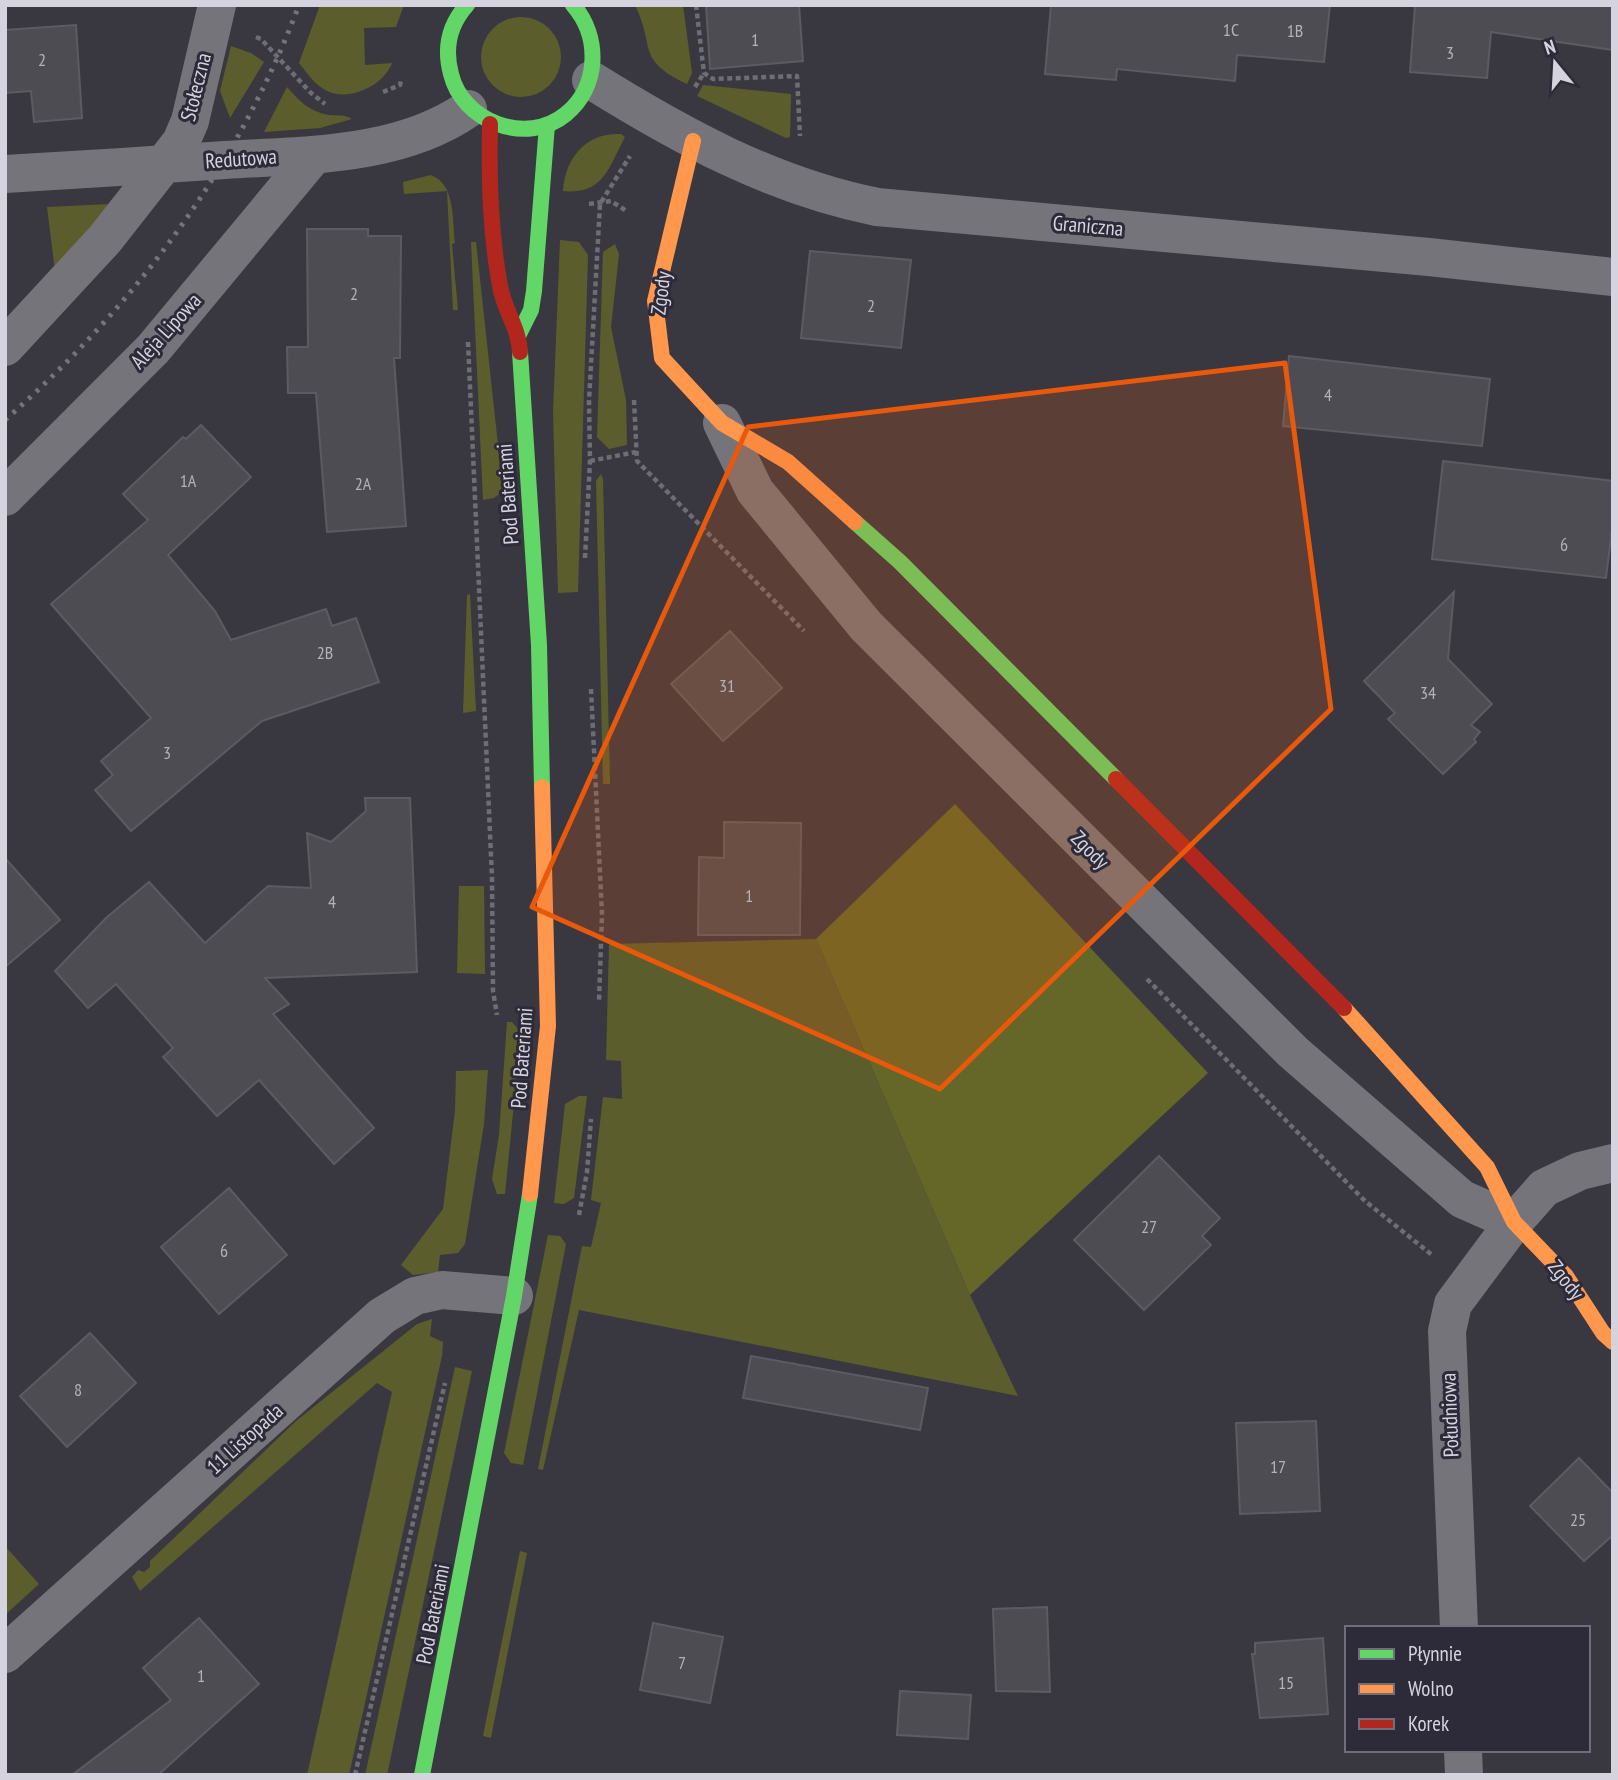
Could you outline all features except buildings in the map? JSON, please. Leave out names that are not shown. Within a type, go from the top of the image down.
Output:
[{"type":"street","name":"Stołeczna","points":[[166,164],[181,142],[190,121],[217,5]]},
{"type":"street","points":[[467,5],[453,26],[447,48],[448,70],[455,90],[479,117],[519,130],[547,125],[573,107],[591,80],[595,56],[591,33],[573,5]]},
{"type":"street","name":"Graniczna","points":[[591,80],[693,141],[786,183],[827,197],[877,207],[1429,257],[1613,277]]},
{"type":"street","name":"Redutowa","points":[[5,174],[314,155],[377,145],[479,117]]},
{"type":"street","name":"Pod Bateriami","points":[[422,1775],[514,1296],[536,1156],[548,1026],[539,645],[519,334],[505,311],[502,295],[479,117]]},
{"type":"street","name":"Pod Bateriami","points":[[519,334],[531,310],[534,290],[547,125]]},
{"type":"street","name":"Zgody","points":[[693,141],[656,301],[657,335],[662,358],[722,423],[788,462],[900,562],[1342,1006],[1487,1167],[1514,1222],[1566,1276],[1604,1333],[1613,1342]]},
{"type":"street","name":"Aleja Lipowa","points":[[5,497],[153,349],[314,155]]},
{"type":"street","points":[[5,347],[47,305],[166,164]]},
{"type":"street","name":"Zgody","points":[[722,423],[755,491],[866,626],[1293,1052],[1462,1199],[1514,1222]]},
{"type":"street","name":"Południowa","points":[[1459,1626],[1447,1331],[1454,1304],[1514,1222],[1544,1188],[1580,1171],[1613,1163]]},
{"type":"street","name":"11 Listopada","points":[[5,1654],[382,1316],[415,1296],[442,1290],[514,1296]]},
{"type":"street","points":[[1464,1752],[1464,1775]]},
{"type":"path","points":[[696,5],[701,65],[707,75],[713,79],[797,76],[800,139]]},
{"type":"path","points":[[261,39],[311,93],[324,104],[333,106]]},
{"type":"path","points":[[600,204],[632,152]]},
{"type":"path","points":[[578,204],[611,201],[628,209],[628,221]]},
{"type":"path","points":[[467,329],[492,878],[493,991],[499,1027]]},
{"type":"path","points":[[590,461],[636,452]]},
{"type":"path","points":[[355,1775],[447,1377]]},
{"type":"highlighted area","points":[[1285,363],[1331,709],[940,1089],[532,907],[748,427]]},
{"type":"shaded area","points":[[320,5],[404,5],[396,27],[364,28],[365,65],[392,63],[382,78],[356,93],[336,94],[319,86],[299,63]]},
{"type":"shaded area","points":[[635,5],[683,5],[692,73],[687,84],[660,67],[653,59]]},
{"type":"shaded area","points":[[521,17],[536,20],[549,29],[558,42],[561,57],[558,72],[549,85],[536,94],[521,97],[506,94],[493,85],[484,72],[481,57],[484,42],[493,29],[506,20]]},
{"type":"shaded area","points":[[231,46],[251,53],[264,62],[230,118],[220,91]]},
{"type":"shaded area","points":[[703,85],[791,94],[790,137],[786,138],[697,96]]},
{"type":"shaded area","points":[[287,87],[311,109],[352,119],[320,128],[264,132]]},
{"type":"shaded area","points":[[621,134],[625,137],[609,169],[596,184],[588,189],[563,191],[568,168],[580,149],[597,137]]},
{"type":"shaded area","points":[[431,175],[439,180],[447,191],[404,194],[403,182]]},
{"type":"shaded area","points":[[447,191],[453,214],[455,243],[452,244],[458,310],[453,310]]},
{"type":"shaded area","points":[[110,204],[55,271],[47,207]]},
{"type":"shaded area","points":[[560,240],[579,242],[588,255],[578,592],[558,593],[553,413]]},
{"type":"shaded area","points":[[471,242],[476,242],[503,491],[494,498],[483,500]]},
{"type":"shaded area","points":[[615,244],[619,254],[611,327],[626,400],[627,445],[609,449],[597,437],[603,252]]},
{"type":"shaded area","points":[[601,474],[610,784],[603,784],[596,481]]},
{"type":"shaded area","points":[[470,594],[476,711],[463,713],[467,595]]},
{"type":"shaded area","points":[[459,886],[484,886],[485,974],[457,973]]},
{"type":"shaded area","points":[[816,939],[970,1295],[1018,1396],[579,1310],[543,1470],[538,1469],[582,1246],[591,1247],[601,1203],[591,1200],[603,1097],[622,1099],[621,1061],[606,1060],[609,944]]},
{"type":"shaded area","points":[[507,1022],[512,1022],[521,1032],[505,1194],[497,1194],[492,1179],[499,1135]]},
{"type":"shaded area","points":[[488,1070],[484,1124],[465,1244],[458,1253],[440,1255],[438,1272],[413,1275],[401,1265],[443,1209],[455,1110],[456,1071]]},
{"type":"shaded area","points":[[579,1096],[587,1096],[574,1198],[564,1204],[554,1203],[565,1104]]},
{"type":"shaded area","points":[[548,1235],[560,1236],[566,1244],[523,1465],[511,1463],[504,1453]]},
{"type":"shaded area","points":[[432,1319],[430,1336],[443,1342],[442,1356],[349,1775],[307,1775],[392,1392],[377,1383],[140,1591],[132,1577],[138,1570],[144,1572],[150,1567],[150,1561],[296,1421],[417,1324]]},
{"type":"shaded area","points":[[455,1367],[472,1371],[387,1775],[365,1775]]},
{"type":"shaded area","points":[[5,1546],[39,1584],[5,1615]]},
{"type":"shaded area","points":[[520,1551],[527,1553],[491,1738],[483,1736]]},
{"type":"green space","points":[[955,804],[1208,1073],[970,1295],[816,939]]},
{"type":"railway","points":[[5,420],[97,330],[178,230],[246,122],[299,5]]},
{"type":"traffic: fast","points":[[467,5],[452,29],[448,46],[449,64],[457,91],[468,105],[482,116],[515,128],[550,124],[566,114],[585,90],[590,76],[592,46],[582,18],[573,5]]},
{"type":"traffic: fast","points":[[519,334],[531,310],[534,291],[547,125]]},
{"type":"traffic: fast","points":[[520,352],[539,645],[542,787]]},
{"type":"traffic: fast","points":[[855,522],[900,562],[1116,779]]},
{"type":"traffic: fast","points":[[422,1775],[514,1296],[530,1194]]},
{"type":"traffic: slow","points":[[693,141],[655,301],[662,358],[722,423],[788,462],[855,522]]},
{"type":"traffic: slow","points":[[530,1194],[548,1026],[542,787]]},
{"type":"traffic: slow","points":[[1344,1008],[1487,1167],[1514,1222],[1566,1276],[1603,1333],[1613,1342]]},
{"type":"traffic: jam","points":[[490,124],[494,246],[502,295],[517,335],[520,352]]},
{"type":"traffic: jam","points":[[1116,779],[1344,1008]]}]
